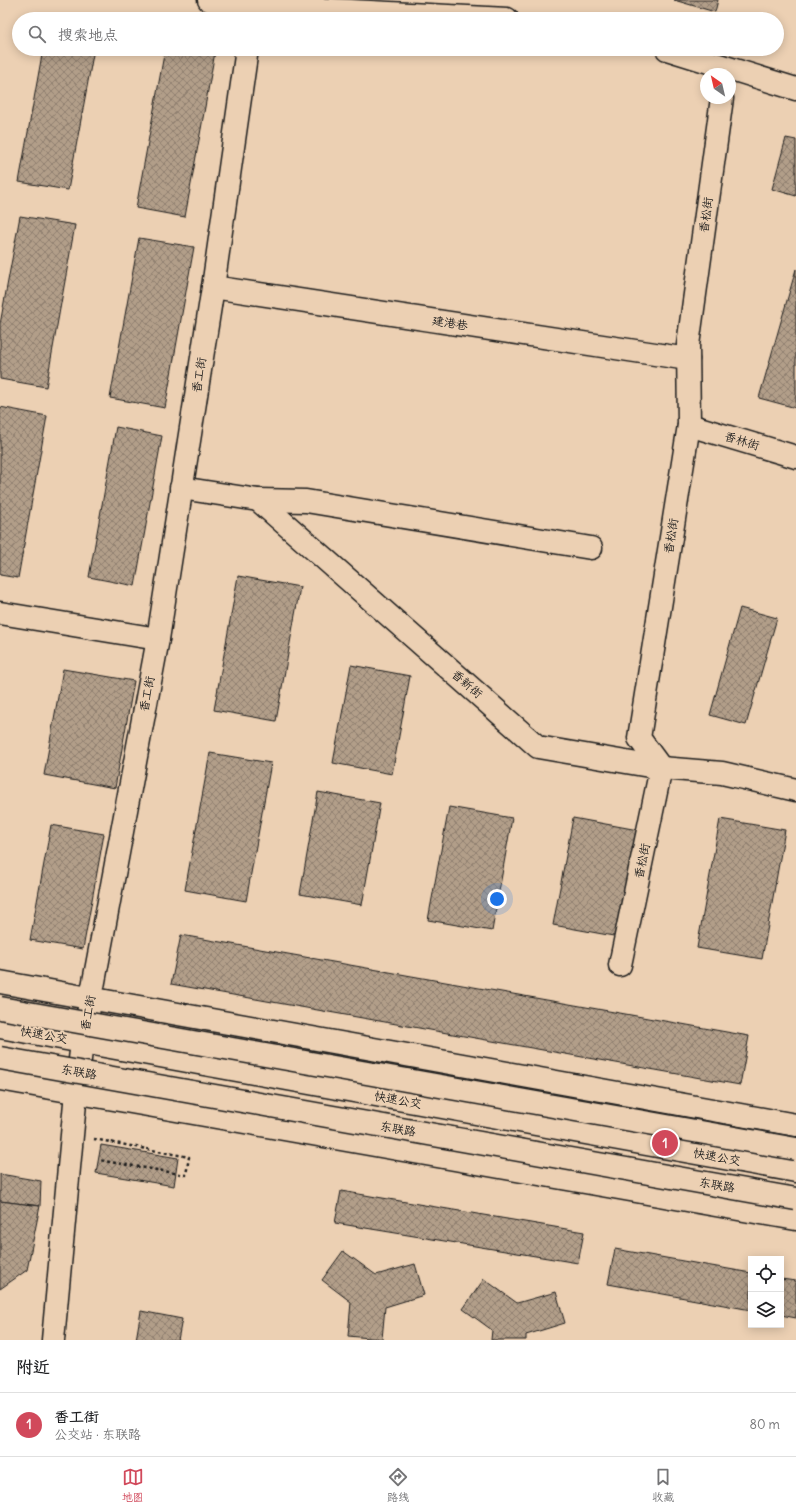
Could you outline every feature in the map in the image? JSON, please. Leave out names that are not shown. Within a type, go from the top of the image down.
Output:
[{"type":"main road","points":[[209,0],[253,8],[345,12]]},
{"type":"main road","name":"香工街","points":[[53,1340],[76,1092],[82,1046],[158,639],[213,287],[246,56]]},
{"type":"main road","points":[[686,56],[718,68]]},
{"type":"main road","points":[[736,74],[796,89]]},
{"type":"main road","name":"香松街","points":[[620,965],[661,768],[639,738],[689,425],[688,345],[721,104]]},
{"type":"main road","name":"建港巷","points":[[213,287],[688,360]]},
{"type":"main road","name":"香林街","points":[[689,425],[796,457]]},
{"type":"main road","points":[[181,488],[258,500],[306,501],[591,548]]},
{"type":"main road","name":"香新街","points":[[258,500],[538,747],[661,768],[722,773],[796,790]]},
{"type":"main road","points":[[0,613],[158,639]]},
{"type":"main road","points":[[0,982],[796,1125]]},
{"type":"main road","points":[[0,1008],[796,1149]]},
{"type":"main road","name":"快速公交","points":[[0,1027],[82,1046],[796,1179]]},
{"type":"main road","name":"快速公交","points":[[0,1037],[82,1046],[796,1171]]},
{"type":"main road","name":"东联路","points":[[0,1058],[796,1200]]},
{"type":"main road","points":[[0,1079],[796,1219]]},
{"type":"path","points":[[94,1139],[189,1157],[186,1175],[99,1160]]},
{"type":"building","points":[[674,0],[718,0],[715,12]]},
{"type":"building","points":[[42,56],[93,56],[68,190],[19,182]]},
{"type":"building","points":[[164,56],[214,56],[185,217],[136,208]]},
{"type":"building","points":[[786,138],[796,140],[796,196],[772,189]]},
{"type":"building","points":[[20,216],[75,225],[46,387],[0,379],[0,324]]},
{"type":"building","points":[[139,238],[194,247],[165,408],[110,398]]},
{"type":"building","points":[[796,269],[796,408],[759,398]]},
{"type":"building","points":[[0,407],[47,416],[18,578],[0,575]]},
{"type":"building","points":[[116,427],[162,436],[135,586],[89,577]]},
{"type":"building","points":[[238,576],[300,587],[276,721],[214,710]]},
{"type":"building","points":[[740,608],[777,618],[746,725],[710,715]]},
{"type":"building","points":[[351,665],[410,676],[392,774],[333,763]]},
{"type":"building","points":[[63,669],[134,681],[115,788],[44,775]]},
{"type":"building","points":[[210,753],[271,763],[246,901],[185,890]]},
{"type":"building","points":[[318,792],[380,803],[362,905],[300,894]]},
{"type":"building","points":[[449,807],[512,818],[492,931],[428,920]]},
{"type":"building","points":[[573,818],[638,830],[619,937],[553,925]]},
{"type":"building","points":[[720,819],[785,830],[762,959],[697,948]]},
{"type":"building","points":[[51,825],[104,834],[83,949],[30,940]]},
{"type":"building","points":[[181,935],[749,1036],[740,1085],[171,984]]},
{"type":"building","points":[[101,1145],[178,1158],[174,1186],[96,1173]]},
{"type":"building","points":[[0,1174],[41,1181],[40,1206],[0,1201]]},
{"type":"building","points":[[341,1191],[584,1232],[578,1263],[335,1223]]},
{"type":"building","points":[[0,1201],[40,1206],[27,1270],[0,1289]]},
{"type":"building","points":[[615,1249],[748,1272],[748,1309],[608,1284]]},
{"type":"building","points":[[343,1251],[376,1275],[415,1264],[424,1295],[385,1307],[382,1339],[348,1336],[351,1302],[322,1280]]},
{"type":"building","points":[[484,1279],[517,1303],[556,1292],[565,1323],[526,1335],[526,1340],[491,1340],[492,1330],[463,1309]]},
{"type":"building","points":[[784,1279],[796,1281],[796,1318],[784,1316]]},
{"type":"building","points":[[141,1311],[182,1319],[178,1340],[136,1340]]},
{"type":"place","name":"香工街","points":[[665,1143]]}]
